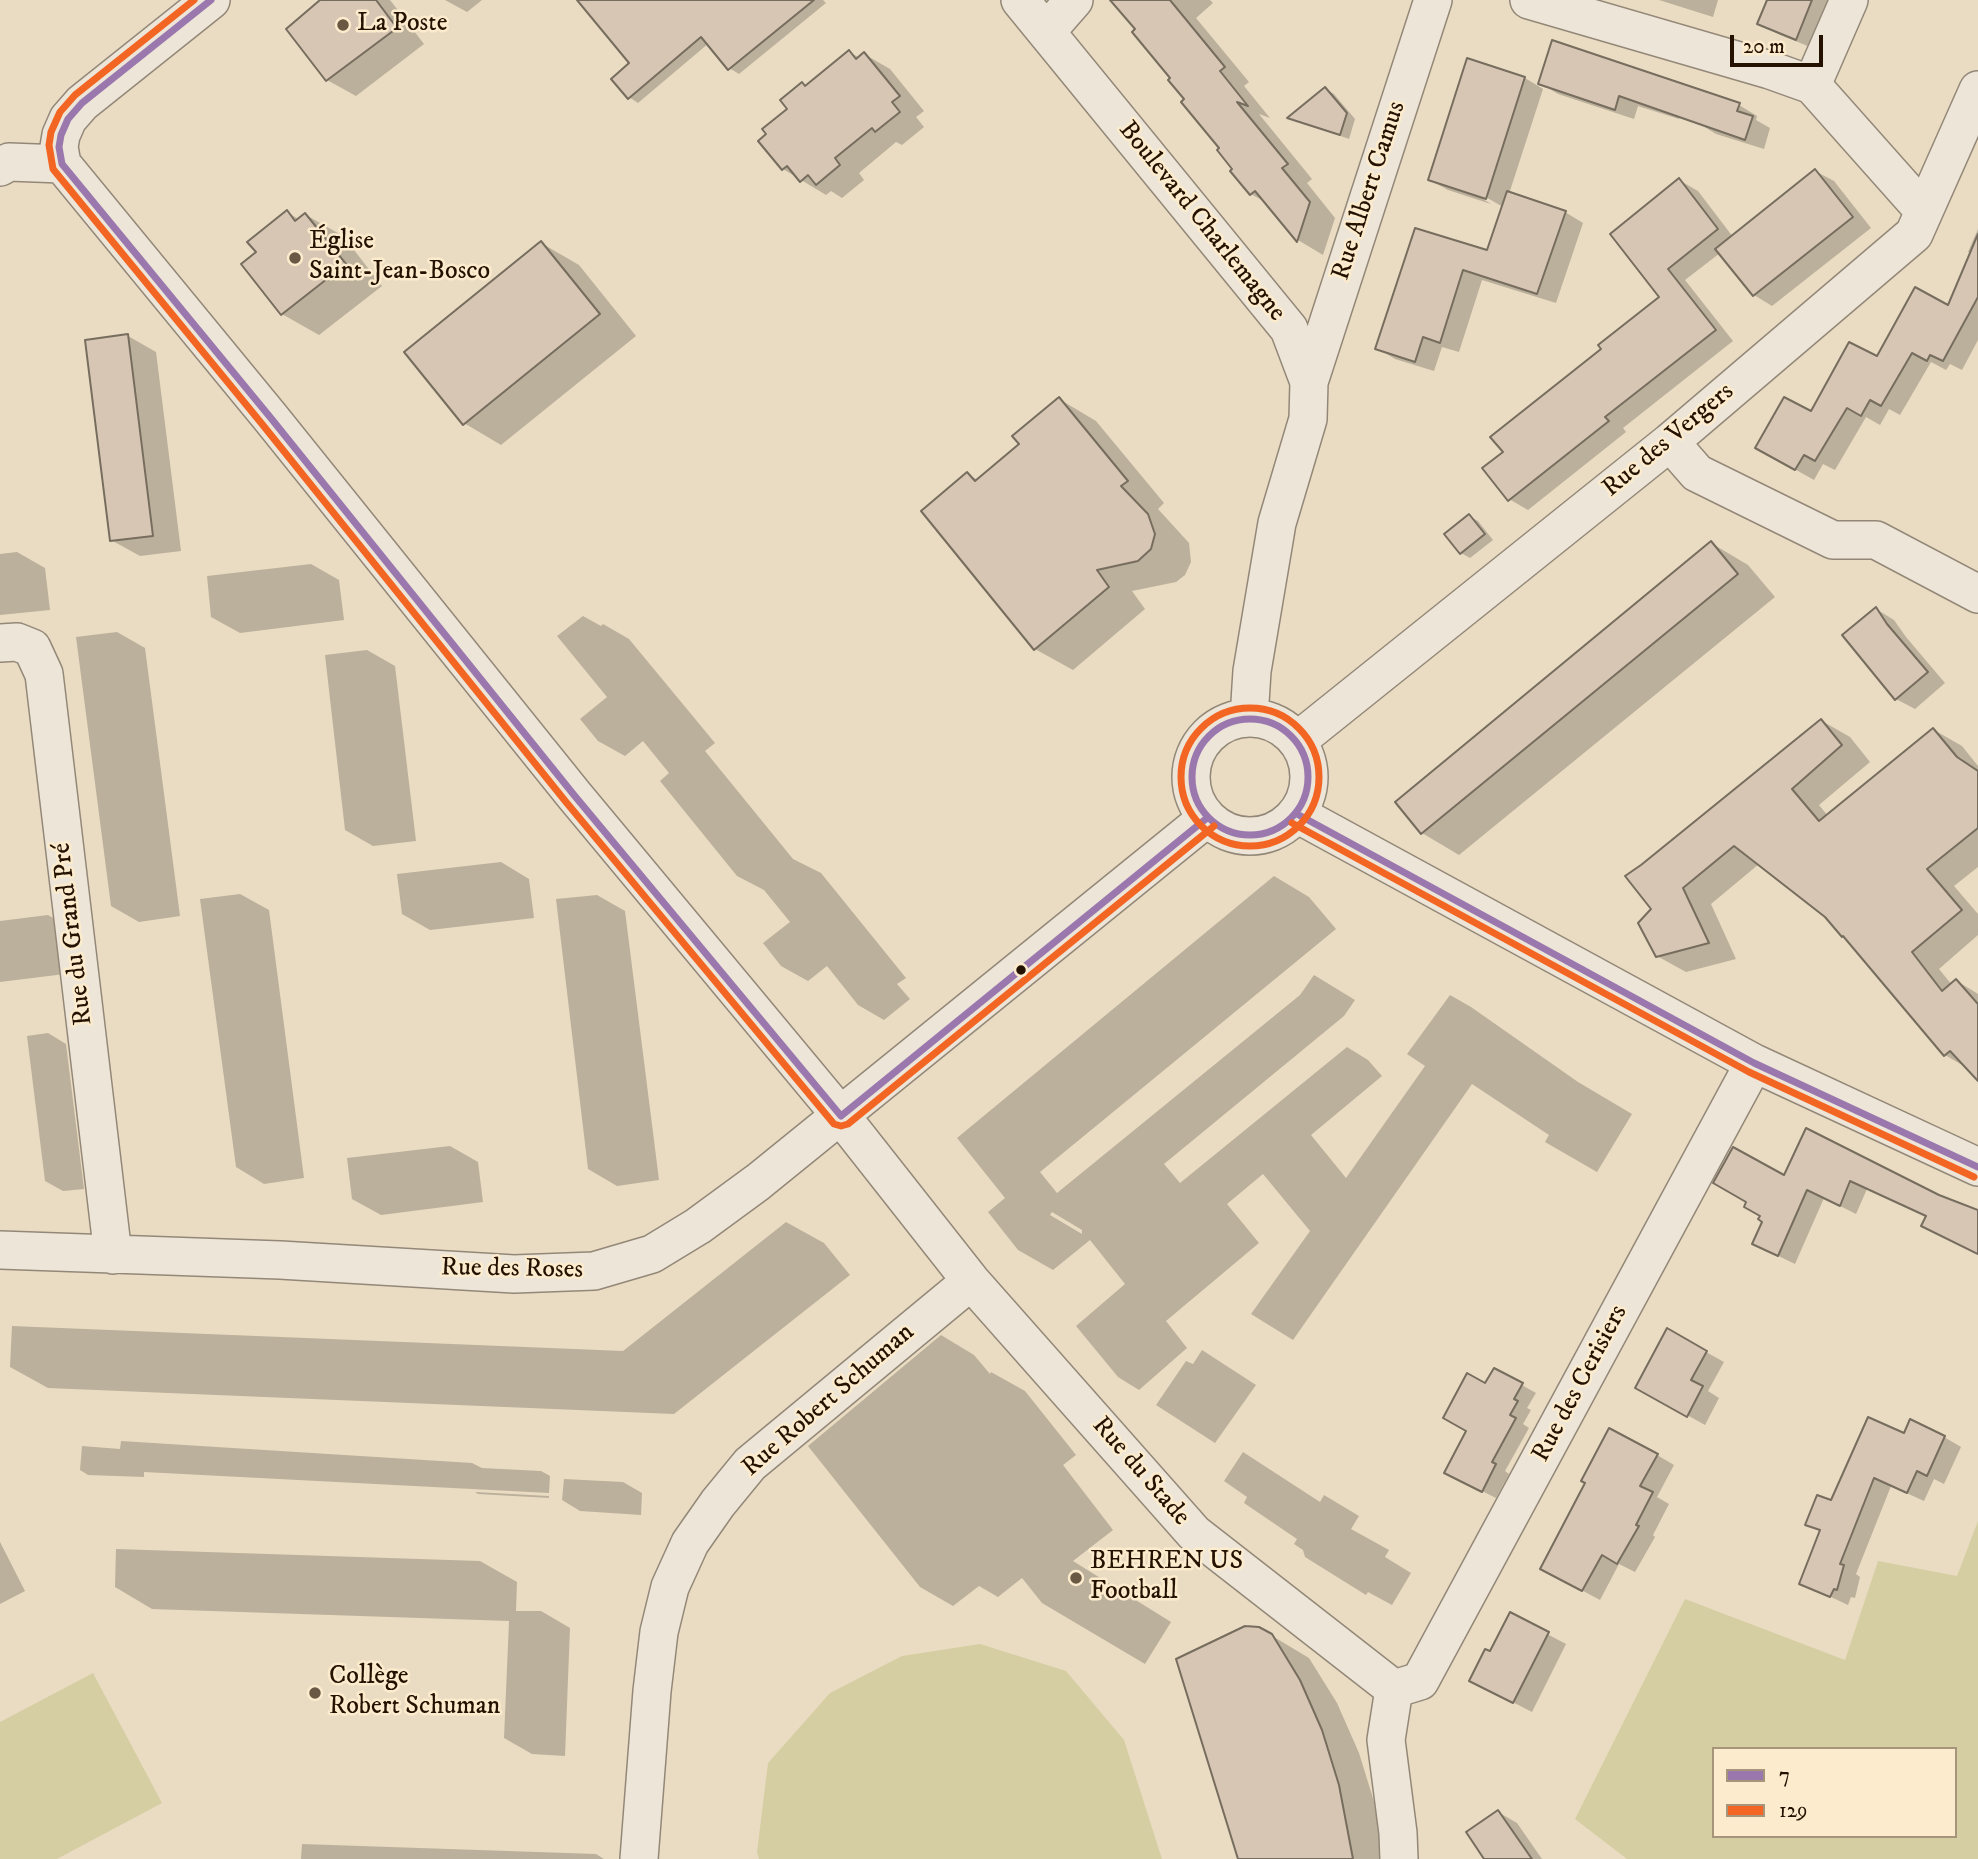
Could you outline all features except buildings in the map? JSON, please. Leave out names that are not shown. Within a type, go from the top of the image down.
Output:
[{"type":"street","points":[[0,167],[9,163],[62,164],[59,147],[61,135],[68,119],[82,103],[211,0]]},
{"type":"street","name":"Boulevard Charlemagne","points":[[1020,0],[1289,329],[1308,382],[1308,419],[1277,523],[1252,671],[1249,718]]},
{"type":"street","points":[[1046,32],[1074,0]]},
{"type":"street","name":"Rue Albert Camus","points":[[1308,382],[1433,0]]},
{"type":"street","points":[[1529,0],[1770,70],[1812,85],[1924,211]]},
{"type":"street","points":[[1812,85],[1849,0]]},
{"type":"street","name":"Rue des Vergers","points":[[1297,741],[1670,442],[1914,234],[1978,90]]},
{"type":"street","name":"Rue du Stade","points":[[62,164],[574,795],[841,1115],[971,1281],[1194,1533],[1394,1689]]},
{"type":"street","points":[[1670,442],[1697,474],[1833,540],[1876,540],[1978,594]]},
{"type":"street","name":"Rue du Grand Pré","points":[[0,643],[17,642],[32,648],[44,674],[113,1255]]},
{"type":"street","points":[[1249,718],[1277,724],[1297,741],[1304,752],[1310,772],[1308,793],[1297,814],[1280,829],[1259,836],[1230,833],[1207,818],[1194,796],[1191,772],[1202,742],[1223,725],[1249,718]]},
{"type":"street","points":[[1297,814],[1754,1063],[1978,1167]]},
{"type":"street","name":"Rue des Roses","points":[[0,1250],[280,1260],[514,1274],[594,1271],[652,1254],[698,1226],[758,1182],[1207,818]]},
{"type":"street","name":"Rue des Cerisiers","points":[[1394,1689],[1420,1681],[1754,1063]]},
{"type":"street","name":"Rue Robert Schuman","points":[[639,1859],[659,1632],[670,1587],[690,1542],[750,1464],[971,1281]]},
{"type":"street","points":[[1394,1689],[1386,1740],[1399,1859]]},
{"type":"shaded area","points":[[1978,1521],[1978,1859],[1627,1859],[1575,1819],[1685,1599],[1845,1660],[1878,1561],[1957,1576]]},
{"type":"shaded area","points":[[980,1644],[1066,1671],[1124,1740],[1162,1859],[759,1859],[757,1852],[768,1763],[830,1693],[902,1656]]},
{"type":"shaded area","points":[[93,1673],[162,1803],[57,1859],[0,1859],[0,1722]]},
{"type":"transit line","name":"129","points":[[194,0],[75,95],[60,112],[51,132],[49,145],[53,169],[566,802],[834,1124],[848,1124],[1214,826]]},
{"type":"transit line","name":"7","points":[[211,0],[82,103],[68,119],[61,135],[59,147],[62,164],[270,417],[574,795],[841,1116],[1207,818]]},
{"type":"transit line","name":"129","points":[[1250,708],[1276,713],[1299,728],[1314,751],[1319,777],[1314,803],[1299,826],[1276,841],[1250,846],[1224,841],[1201,826],[1186,803],[1181,777],[1186,751],[1201,728],[1224,713],[1250,708]]},
{"type":"transit line","name":"7","points":[[1250,719],[1272,723],[1291,736],[1304,755],[1308,777],[1304,799],[1291,818],[1272,831],[1250,835],[1228,831],[1209,818],[1196,799],[1192,777],[1196,755],[1209,736],[1228,723],[1250,719]]},
{"type":"transit line","name":"7","points":[[1297,814],[1754,1063],[1978,1167]]},
{"type":"transit line","name":"129","points":[[1292,823],[1749,1072],[1974,1177]]},
{"type":"place","name":"La Poste","points":[[343,25]]},
{"type":"place","name":"Église Saint-Jean-Bosco","points":[[295,258]]},
{"type":"place","name":"BEHREN US Football","points":[[1076,1578]]},
{"type":"place","name":"Collège Robert Schuman","points":[[315,1693]]}]
